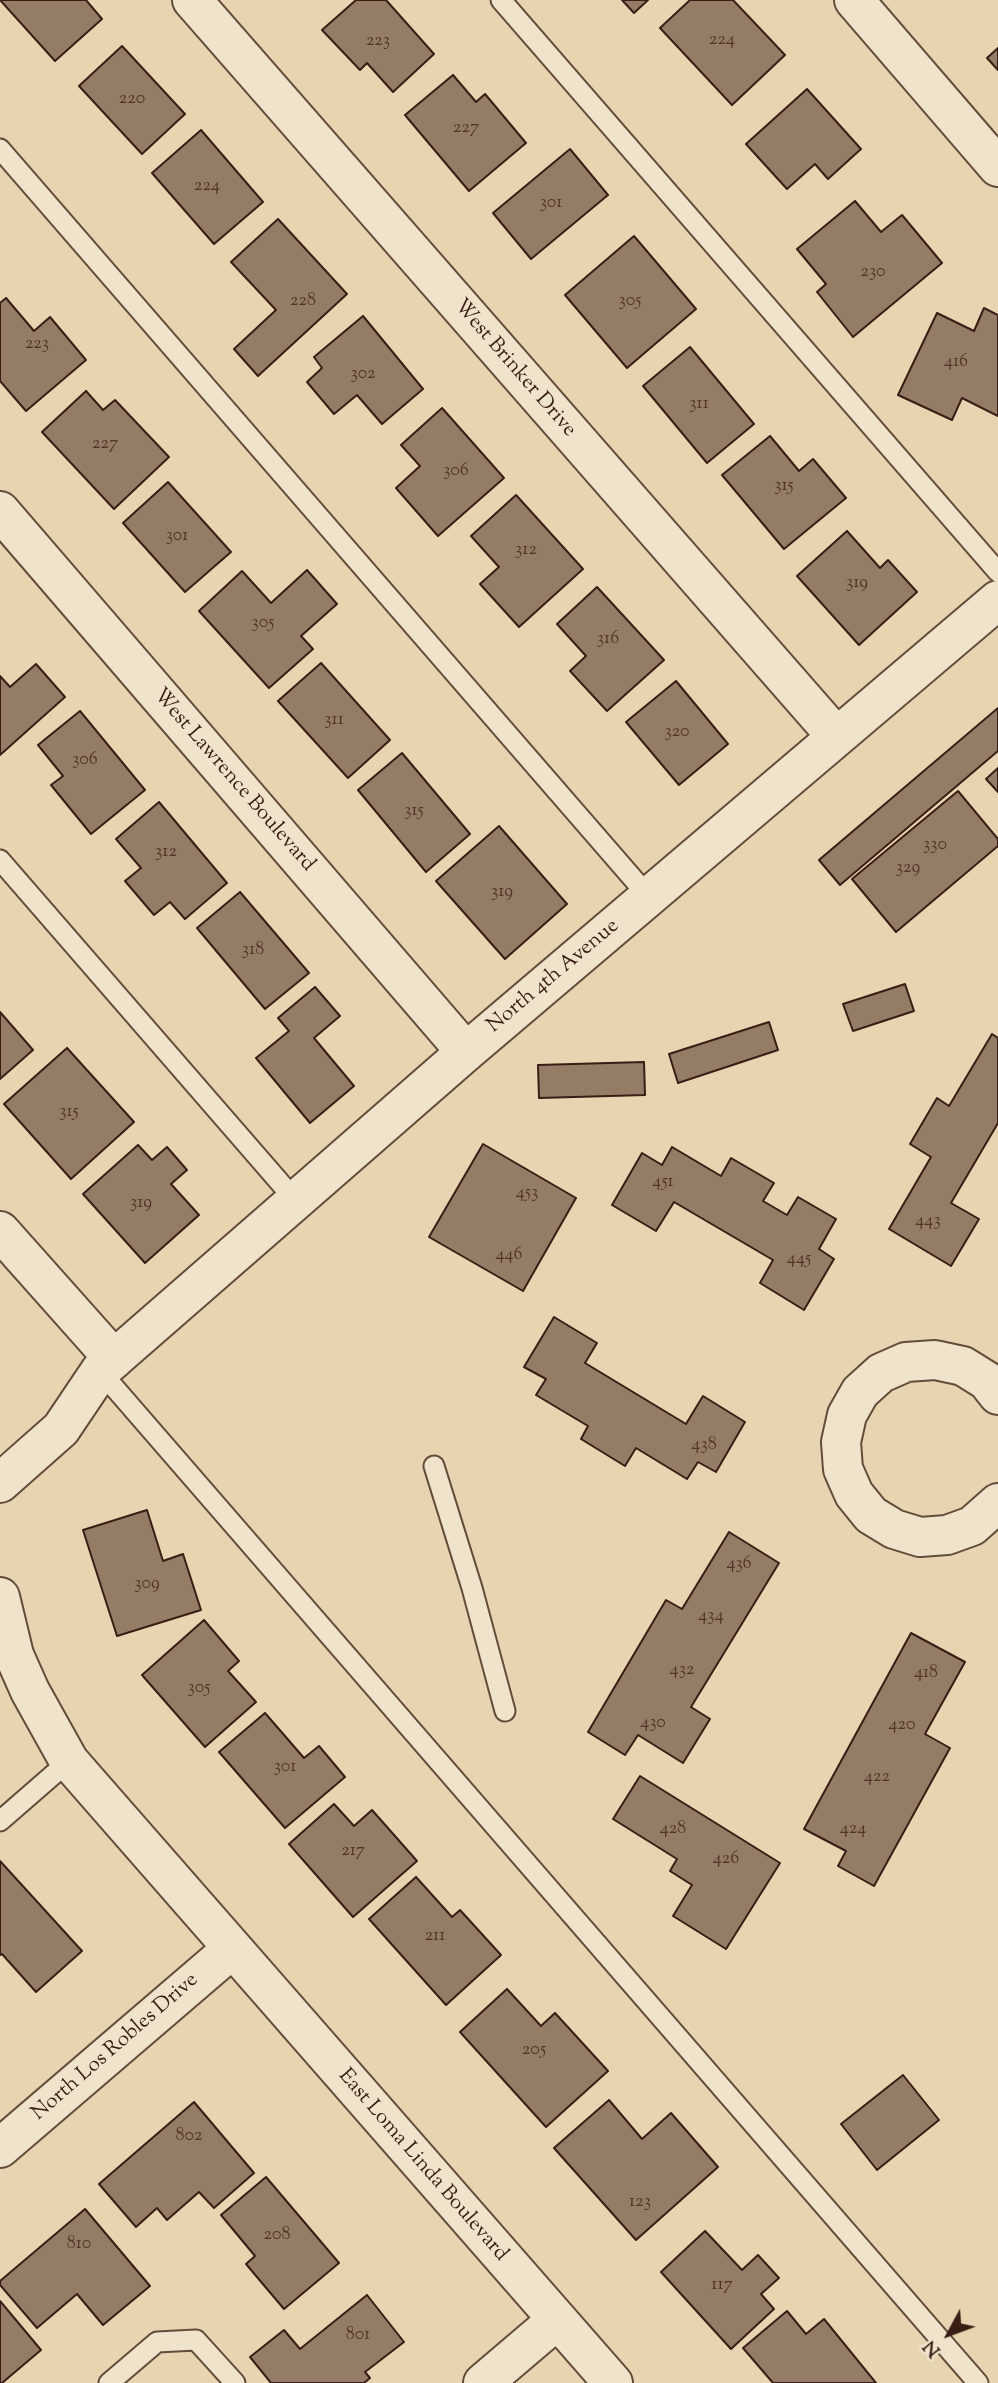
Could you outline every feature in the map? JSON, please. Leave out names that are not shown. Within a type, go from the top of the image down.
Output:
[{"type":"street","name":"West Brinker Drive","points":[[192,0],[836,736]]},
{"type":"street","points":[[854,0],[998,167]]},
{"type":"street","name":"West Lawrence Boulevard","points":[[0,511],[466,1052]]},
{"type":"street","name":"North 4th Avenue","points":[[0,1483],[61,1429],[107,1365],[466,1052],[998,600]]},
{"type":"street","points":[[0,1231],[107,1365]]},
{"type":"street","points":[[998,1395],[987,1381],[963,1366],[935,1360],[906,1362],[881,1373],[860,1392],[847,1415],[841,1442],[843,1469],[854,1494],[871,1516],[894,1529],[920,1537],[947,1535],[972,1526],[998,1503]]},
{"type":"street","name":"East Loma Linda Boulevard","points":[[0,1597],[14,1655],[36,1703],[69,1761],[612,2383]]},
{"type":"street","name":"North Los Robles Drive","points":[[0,2148],[232,1949]]},
{"type":"street","points":[[483,2383],[557,2320]]},
{"type":"lane","points":[[501,0],[998,572]]},
{"type":"lane","points":[[0,149],[649,897]]},
{"type":"lane","points":[[0,860],[296,1201]]},
{"type":"lane","points":[[107,1365],[978,2383]]},
{"type":"lane","points":[[434,1466],[472,1588],[505,1711]]},
{"type":"lane","points":[[0,1821],[69,1761]]},
{"type":"lane","points":[[109,2383],[157,2342],[196,2340],[235,2383]]},
{"type":"building","points":[[0,0],[86,0],[102,19],[55,61]]},
{"type":"building","points":[[356,0],[386,0],[434,54],[393,92],[367,63],[360,70],[322,30]]},
{"type":"building","points":[[622,0],[648,0],[634,13]]},
{"type":"building","points":[[690,0],[733,0],[785,55],[732,105],[660,28]]},
{"type":"building","points":[[122,46],[185,114],[142,154],[79,86]]},
{"type":"building","points":[[998,48],[998,70],[987,58]]},
{"type":"building","points":[[453,75],[476,102],[485,94],[526,143],[469,191],[405,115]]},
{"type":"building","points":[[807,89],[861,149],[828,179],[815,164],[787,189],[746,144]]},
{"type":"building","points":[[201,130],[263,202],[214,244],[152,173]]},
{"type":"building","points":[[570,149],[608,195],[531,259],[493,213]]},
{"type":"building","points":[[855,201],[881,232],[902,215],[942,263],[853,337],[817,292],[826,284],[797,249]]},
{"type":"building","points":[[278,219],[347,294],[258,376],[234,349],[276,310],[231,262]]},
{"type":"building","points":[[634,236],[696,309],[627,368],[565,295]]},
{"type":"building","points":[[6,298],[34,331],[50,317],[86,360],[26,411],[0,381],[0,303]]},
{"type":"building","points":[[984,308],[998,315],[998,416],[962,398],[952,420],[898,395],[937,313],[974,331]]},
{"type":"building","points":[[363,316],[423,389],[382,424],[357,395],[334,414],[307,382],[322,368],[314,357]]},
{"type":"building","points":[[690,347],[754,424],[707,463],[643,386]]},
{"type":"building","points":[[86,391],[103,410],[115,400],[169,457],[114,509],[42,432]]},
{"type":"building","points":[[442,408],[504,478],[438,536],[396,488],[420,466],[401,445]]},
{"type":"building","points":[[770,436],[799,471],[813,459],[846,498],[784,549],[722,475]]},
{"type":"building","points":[[168,482],[231,552],[185,592],[123,523]]},
{"type":"building","points":[[516,495],[583,569],[519,627],[480,584],[499,567],[471,536]]},
{"type":"building","points":[[847,531],[880,568],[888,560],[917,592],[859,645],[797,576]]},
{"type":"building","points":[[307,570],[337,604],[301,636],[313,649],[269,688],[199,611],[242,571],[271,603]]},
{"type":"building","points":[[597,587],[664,660],[607,711],[570,671],[586,656],[557,624]]},
{"type":"building","points":[[321,663],[390,740],[348,778],[278,701]]},
{"type":"building","points":[[36,664],[65,697],[0,755],[0,676],[10,687]]},
{"type":"building","points":[[676,681],[728,744],[679,785],[626,722]]},
{"type":"building","points":[[998,708],[998,751],[840,885],[819,860]]},
{"type":"building","points":[[80,711],[145,790],[91,834],[51,785],[63,776],[38,745]]},
{"type":"building","points":[[402,753],[470,834],[426,872],[358,790]]},
{"type":"building","points":[[998,768],[998,792],[986,779]]},
{"type":"building","points":[[958,791],[998,839],[998,846],[896,932],[852,879]]},
{"type":"building","points":[[159,802],[227,883],[185,919],[170,902],[154,915],[125,881],[141,868],[116,839]]},
{"type":"building","points":[[499,826],[567,904],[505,959],[436,881]]},
{"type":"building","points":[[240,892],[309,973],[265,1009],[197,928]]},
{"type":"building","points":[[905,984],[914,1011],[853,1031],[843,1004]]},
{"type":"building","points":[[315,987],[340,1016],[314,1038],[354,1086],[310,1123],[256,1058],[289,1031],[278,1018]]},
{"type":"building","points":[[0,1012],[33,1050],[0,1079]]},
{"type":"building","points":[[769,1022],[778,1050],[678,1083],[669,1054]]},
{"type":"building","points":[[992,1034],[998,1038],[998,1123],[951,1203],[979,1219],[951,1266],[889,1229],[931,1157],[910,1144],[937,1098],[949,1106]]},
{"type":"building","points":[[67,1048],[134,1122],[71,1179],[4,1104]]},
{"type":"building","points":[[644,1062],[645,1095],[539,1098],[538,1065]]},
{"type":"building","points":[[483,1144],[576,1198],[523,1291],[429,1237]]},
{"type":"building","points":[[138,1145],[152,1160],[167,1147],[187,1170],[171,1184],[199,1215],[145,1263],[83,1194]]},
{"type":"building","points":[[672,1147],[721,1176],[731,1158],[774,1183],[763,1201],[787,1215],[798,1197],[836,1219],[819,1249],[834,1259],[804,1310],[760,1283],[773,1260],[674,1202],[656,1231],[612,1205],[642,1153],[662,1165]]},
{"type":"building","points":[[554,1317],[597,1343],[585,1363],[686,1424],[703,1396],[745,1422],[716,1472],[698,1462],[687,1479],[636,1448],[625,1466],[581,1439],[588,1426],[536,1395],[546,1379],[524,1367]]},
{"type":"building","points":[[147,1510],[163,1561],[183,1554],[201,1610],[117,1636],[83,1530]]},
{"type":"building","points":[[729,1532],[779,1563],[691,1707],[710,1719],[683,1763],[638,1735],[625,1755],[588,1732],[666,1600],[682,1609]]},
{"type":"building","points":[[204,1620],[239,1661],[228,1671],[256,1702],[205,1747],[142,1675]]},
{"type":"building","points":[[911,1633],[965,1662],[925,1734],[950,1748],[874,1886],[838,1866],[846,1851],[804,1829]]},
{"type":"building","points":[[265,1713],[304,1758],[319,1746],[345,1777],[285,1828],[219,1752]]},
{"type":"building","points":[[640,1776],[780,1863],[726,1949],[673,1916],[692,1885],[670,1871],[677,1859],[613,1819]]},
{"type":"building","points":[[334,1804],[354,1826],[372,1810],[417,1861],[353,1917],[289,1844]]},
{"type":"building","points":[[0,1861],[82,1951],[36,1992],[2,1954],[0,1955]]},
{"type":"building","points":[[416,1877],[452,1917],[460,1910],[501,1955],[446,2005],[369,1919]]},
{"type":"building","points":[[507,1989],[541,2026],[555,2013],[608,2071],[546,2127],[460,2032]]},
{"type":"building","points":[[903,2075],[939,2120],[877,2170],[841,2124]]},
{"type":"building","points":[[609,2100],[642,2139],[671,2113],[718,2167],[636,2240],[554,2148]]},
{"type":"building","points":[[194,2102],[254,2173],[214,2208],[199,2192],[167,2220],[157,2208],[136,2227],[99,2184]]},
{"type":"building","points":[[266,2177],[339,2263],[284,2309],[246,2264],[255,2256],[221,2215]]},
{"type":"building","points":[[85,2209],[150,2286],[103,2325],[77,2294],[37,2328],[0,2285],[0,2281]]},
{"type":"building","points":[[705,2231],[742,2270],[758,2255],[779,2278],[761,2294],[774,2309],[731,2349],[661,2272]]},
{"type":"building","points":[[367,2295],[404,2342],[365,2372],[370,2378],[364,2383],[271,2383],[250,2357],[284,2330],[300,2349]]},
{"type":"building","points":[[0,2301],[41,2350],[2,2383],[0,2383]]},
{"type":"building","points":[[787,2311],[806,2334],[824,2319],[876,2383],[773,2383],[743,2348]]}]
